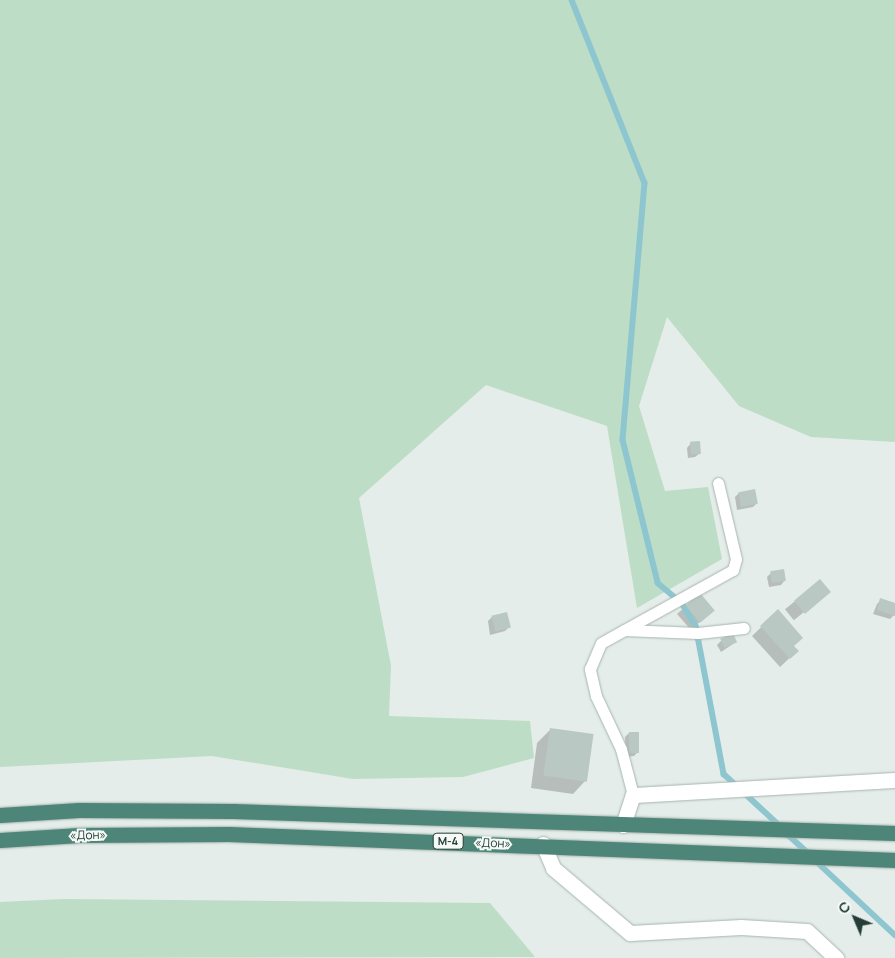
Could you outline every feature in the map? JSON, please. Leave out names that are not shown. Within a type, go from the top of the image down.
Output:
[{"type":"highway","name":"«Дон»","points":[[0,815],[79,810],[233,811],[895,833]]},
{"type":"highway","name":"«Дон»","points":[[0,840],[79,834],[229,834],[543,844],[895,860]]},
{"type":"street","points":[[624,825],[633,795],[895,780]]},
{"type":"street","points":[[543,844],[553,868],[630,933],[741,926],[807,931],[836,958]]},
{"type":"lane","points":[[633,795],[621,749],[596,696],[590,669],[601,643],[733,570],[736,559],[718,483]]},
{"type":"lane","points":[[624,630],[698,633],[744,628]]},
{"type":"green space","points":[[0,0],[895,0],[895,442],[811,437],[739,406],[667,317],[639,406],[665,491],[708,487],[722,559],[637,608],[607,426],[486,385],[359,498],[391,666],[389,716],[530,721],[534,758],[463,777],[353,779],[212,756],[0,767]]},
{"type":"green space","points":[[64,899],[490,903],[535,957],[0,958],[0,902]]},
{"type":"building","points":[[700,441],[701,454],[691,455],[690,442]]},
{"type":"building","points":[[755,489],[758,504],[741,507],[738,492]]},
{"type":"building","points":[[784,569],[786,581],[772,583],[770,571]]},
{"type":"building","points":[[820,579],[831,592],[805,614],[794,601]]},
{"type":"building","points":[[700,593],[715,611],[700,623],[685,605]]},
{"type":"building","points":[[880,598],[895,603],[895,616],[877,610]]},
{"type":"building","points":[[778,609],[803,638],[794,646],[799,651],[790,659],[760,626]]},
{"type":"building","points":[[507,612],[511,628],[495,631],[491,616]]},
{"type":"building","points":[[733,633],[737,642],[724,648],[720,639]]},
{"type":"building","points":[[550,728],[594,734],[587,782],[543,776]]},
{"type":"building","points":[[629,732],[639,732],[639,753],[629,753]]},
{"type":"waterway","points":[[572,0],[645,183],[623,440],[658,583],[682,603],[696,626],[724,774],[779,825]]},
{"type":"waterway","points":[[785,832],[808,853]]},
{"type":"waterway","points":[[816,861],[895,935]]}]
